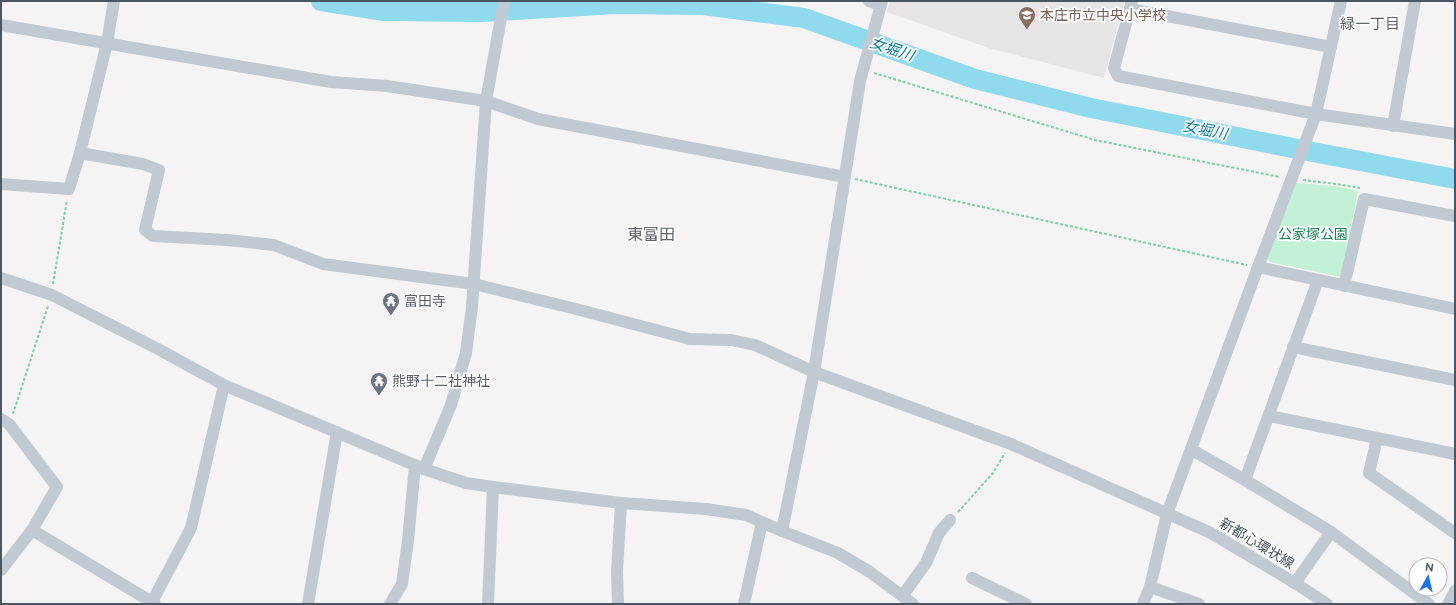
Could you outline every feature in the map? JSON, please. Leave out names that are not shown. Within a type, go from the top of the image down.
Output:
[{"type":"street","points":[[1,184],[69,189],[80,153],[107,43],[114,1]]},
{"type":"street","points":[[390,604],[402,584],[420,467],[450,405],[466,352],[474,284],[486,101],[504,1]]},
{"type":"street","points":[[782,531],[814,372],[860,82],[880,7],[869,1]]},
{"type":"street","points":[[1143,604],[1150,587],[1167,514],[1316,114],[1341,1]]},
{"type":"street","points":[[1393,126],[1415,1]]},
{"type":"street","points":[[1331,47],[1131,5],[1114,68],[1118,76],[1316,114],[1455,134]]},
{"type":"street","points":[[1,25],[331,82],[387,86],[486,101],[538,119],[845,176]]},
{"type":"street","name":"新都心環状線","points":[[80,153],[143,164],[159,170],[145,230],[153,236],[227,240],[274,245],[323,264],[474,284],[690,339],[731,340],[755,345],[814,372],[1011,444],[1167,514],[1211,532],[1327,604]]},
{"type":"street","points":[[1344,286],[1364,199],[1455,216]]},
{"type":"street","points":[[1258,267],[1455,310]]},
{"type":"street","points":[[1,278],[52,295],[158,349],[224,385],[420,467],[466,483],[493,487],[621,503],[731,512],[746,515],[838,553],[870,572],[913,604]]},
{"type":"street","points":[[1245,480],[1318,280]]},
{"type":"street","points":[[1293,348],[1455,380]]},
{"type":"street","points":[[32,530],[154,603],[191,528],[218,405],[224,385]]},
{"type":"street","points":[[1269,416],[1455,454]]},
{"type":"street","points":[[1,570],[32,530],[57,487],[5,422]]},
{"type":"street","points":[[308,604],[337,432]]},
{"type":"street","points":[[1377,438],[1370,473],[1455,533]]},
{"type":"street","points":[[1192,450],[1331,532],[1430,604]]},
{"type":"street","points":[[488,604],[493,487]]},
{"type":"street","points":[[618,604],[617,572],[621,503]]},
{"type":"street","points":[[903,596],[926,563],[938,533],[950,520]]},
{"type":"street","points":[[744,604],[762,522]]},
{"type":"street","points":[[1295,583],[1331,532]]},
{"type":"street","points":[[972,578],[1026,604]]},
{"type":"street","points":[[1150,587],[1199,604]]},
{"type":"street","points":[[1448,604],[1455,591]]},
{"type":"path","points":[[864,70],[1095,140],[1293,178]]},
{"type":"path","points":[[845,176],[1258,267]]},
{"type":"path","points":[[5,422],[52,295],[69,189]]},
{"type":"path","points":[[950,520],[993,473],[1011,444]]},
{"type":"shaded area","name":"本庄市立中央小学校","points":[[890,1],[1124,1],[1104,78],[989,48],[887,12]]},
{"type":"green space","name":"公家塚公園","points":[[1296,183],[1335,186],[1358,191],[1341,277],[1270,262],[1266,258]]},
{"type":"waterway","name":"女堀川","points":[[321,1],[384,11],[481,12],[615,4],[703,5],[804,18],[975,79],[1091,108],[1455,179]]},
{"type":"place","name":"本庄市立中央小学校","points":[[1027,30]]},
{"type":"place","name":"富田寺","points":[[391,316]]},
{"type":"place","name":"熊野十二社神社","points":[[379,396]]},
{"type":"district","name":"緑一丁目","points":[[1370,24]]},
{"type":"district","name":"東富田","points":[[651,234]]}]
